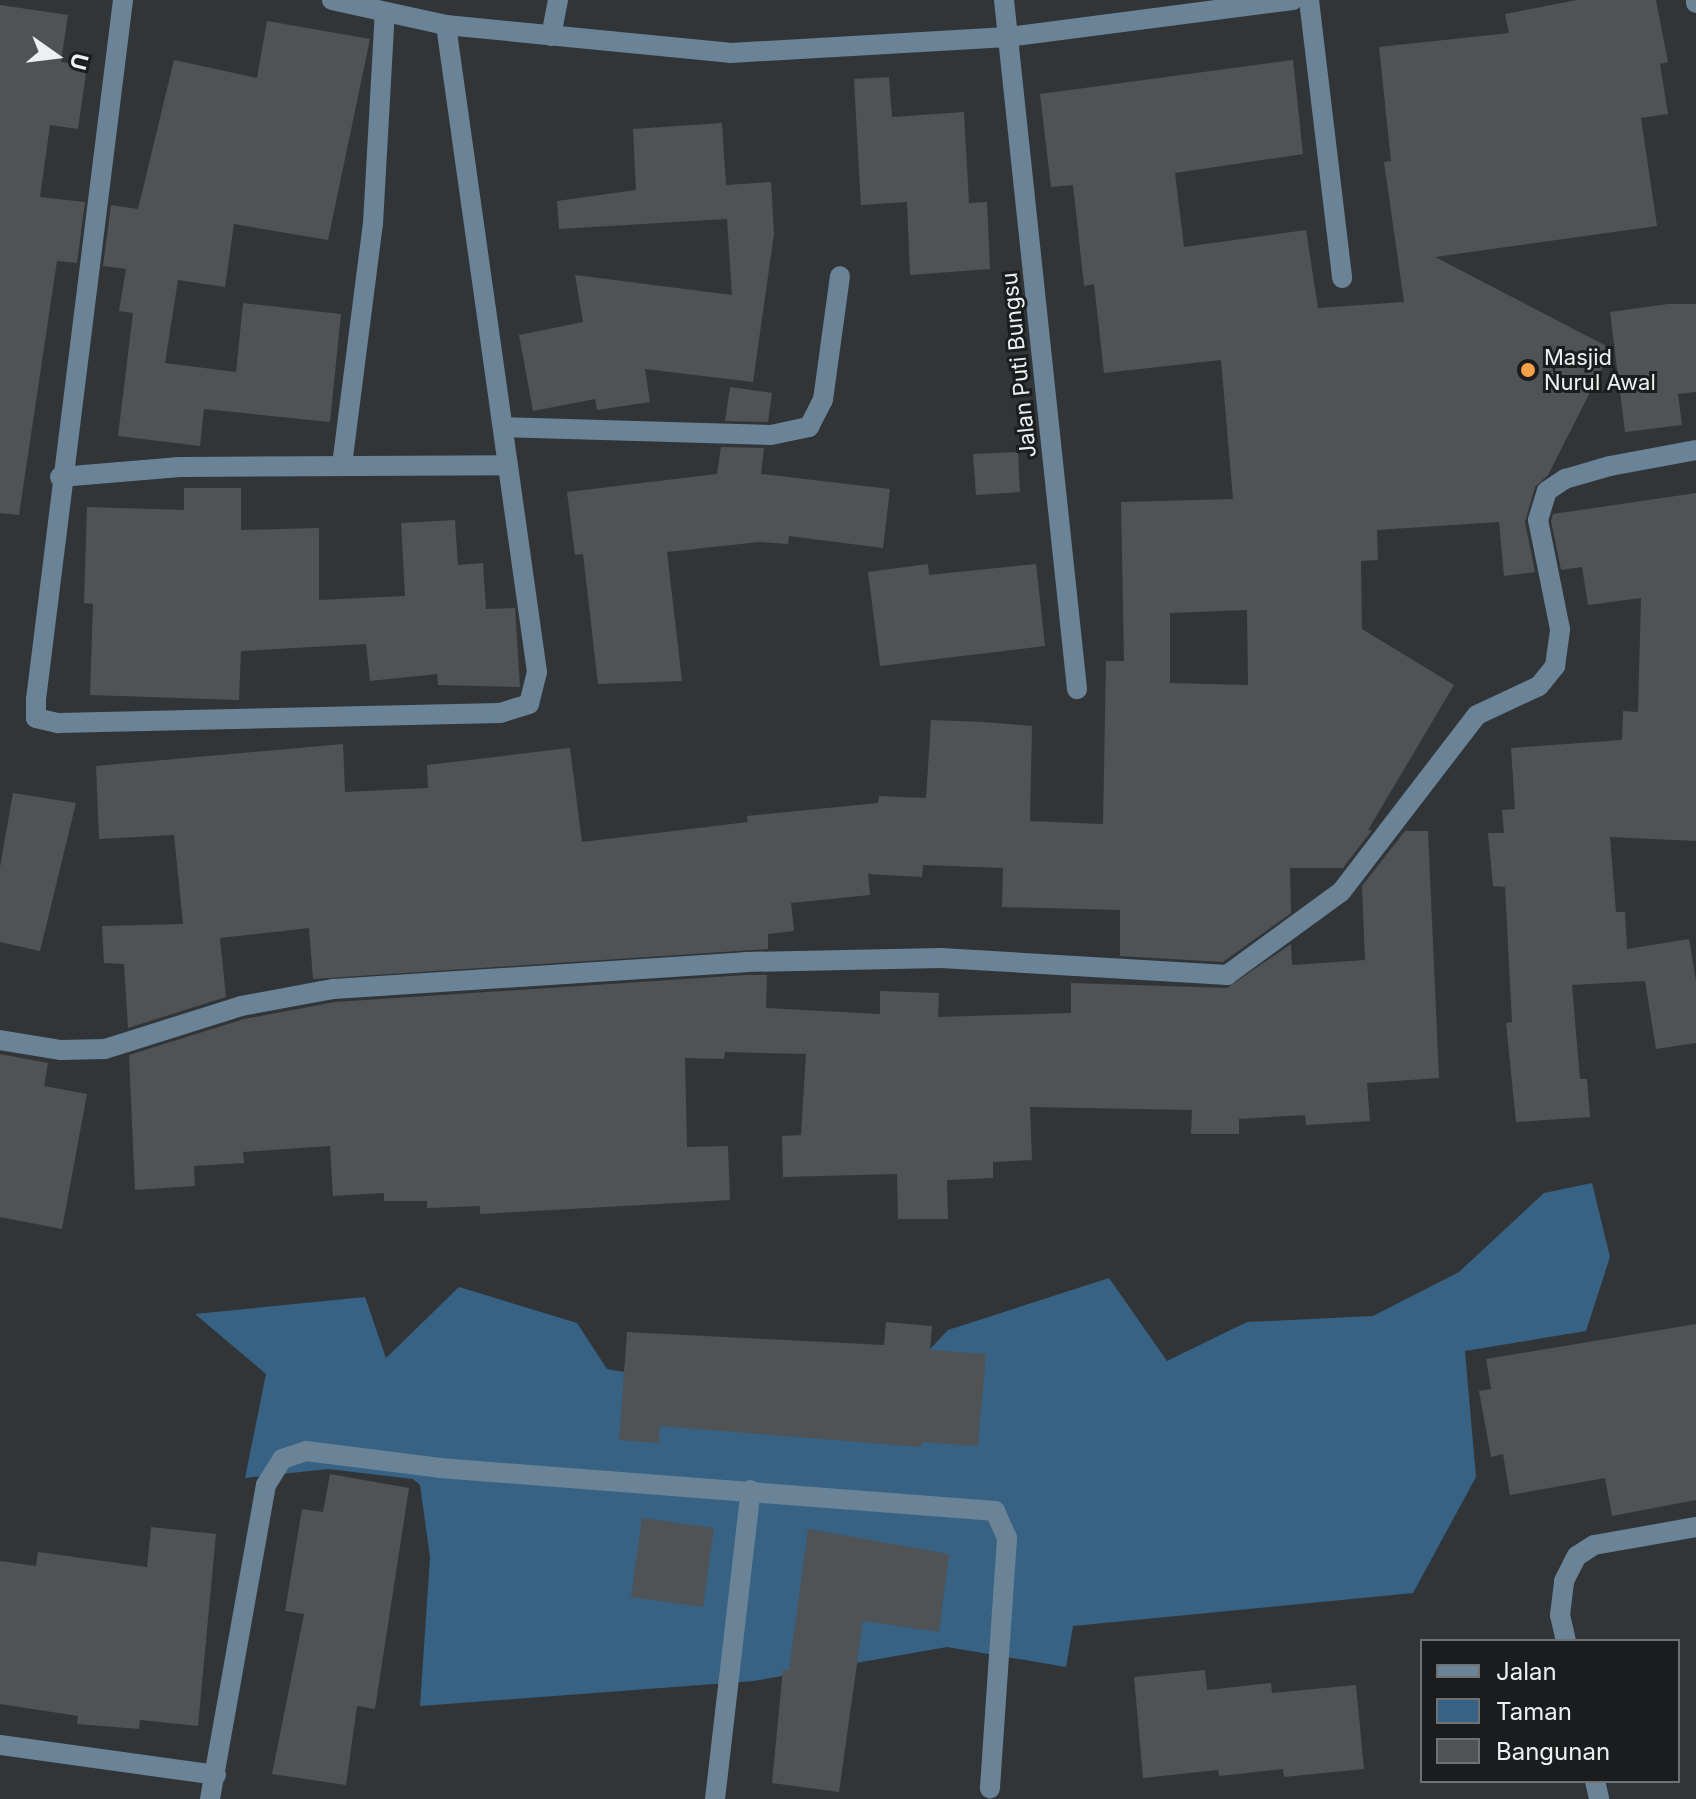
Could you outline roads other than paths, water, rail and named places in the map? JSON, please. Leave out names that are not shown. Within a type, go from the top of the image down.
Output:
[{"type":"street","points":[[123,0],[60,477],[36,718],[58,723],[500,713],[529,704],[537,672],[446,25]]},
{"type":"street","points":[[332,0],[446,25],[730,53],[1008,37],[1293,0]]},
{"type":"street","points":[[551,36],[558,0]]},
{"type":"street","name":"Jalan Puti Bungsu","points":[[1004,0],[1077,689]]},
{"type":"street","points":[[1309,0],[1342,278]]},
{"type":"street","points":[[342,465],[373,224],[385,12]]},
{"type":"street","points":[[503,427],[771,435],[809,427],[823,400],[840,276]]},
{"type":"street","points":[[0,1040],[61,1050],[105,1049],[241,1006],[333,989],[745,962],[941,958],[1227,975],[1341,892],[1477,715],[1539,686],[1555,666],[1560,629],[1538,520],[1547,491],[1565,479],[1610,466],[1696,450]]},
{"type":"street","points":[[60,477],[180,467],[508,465]]},
{"type":"street","points":[[210,1799],[266,1485],[282,1459],[306,1451],[440,1468],[981,1507],[1003,1521],[1007,1538],[990,1788]]},
{"type":"street","points":[[715,1799],[751,1490]]},
{"type":"street","points":[[1566,1639],[1560,1615],[1564,1581],[1577,1556],[1594,1545],[1696,1527]]},
{"type":"street","points":[[0,1745],[216,1775]]},
{"type":"place","name":"Masjid Nurul Awal","points":[[1528,370]]}]
